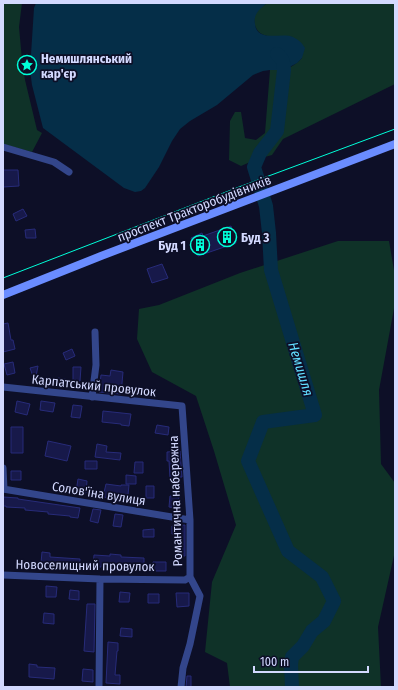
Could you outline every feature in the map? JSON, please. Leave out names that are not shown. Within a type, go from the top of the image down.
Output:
[{"type":"main road","name":"проспект Тракторобудівників","points":[[3,295],[395,144]]},
{"type":"street","points":[[3,147],[54,162],[69,172]]},
{"type":"street","points":[[92,396],[96,365],[95,332]]},
{"type":"street","name":"Карпатський провулок","points":[[3,387],[182,406]]},
{"type":"street","name":"Романтична набережна","points":[[181,687],[183,668],[190,644],[200,596],[190,577],[190,520],[182,406]]},
{"type":"street","points":[[3,468],[4,489]]},
{"type":"street","name":"Солов'їна вулиця","points":[[4,489],[190,520]]},
{"type":"street","name":"Новоселищний провулок","points":[[3,575],[100,579],[185,580],[190,577]]},
{"type":"street","points":[[99,687],[100,579]]},
{"type":"green space","points":[[3,3],[22,3],[19,27],[25,80],[37,130],[42,133],[32,152],[3,144]]},
{"type":"green space","points":[[267,3],[395,3],[395,84],[283,139],[272,155],[257,159],[241,166],[229,160],[230,121],[235,112],[241,112],[245,138],[256,140],[265,133],[270,70],[288,68],[302,58],[292,37],[267,36],[258,31],[256,28],[254,21],[255,14]]},
{"type":"green space","points":[[338,241],[389,241],[395,276],[395,303],[379,390],[381,464],[395,483],[395,551],[378,627],[381,687],[230,687],[227,663],[205,652],[212,582],[236,525],[196,396],[152,372],[137,339],[139,309],[159,305],[240,273]]},
{"type":"water","points":[[36,3],[267,3],[255,17],[257,30],[265,35],[293,37],[297,39],[305,48],[302,58],[297,63],[284,70],[263,71],[253,75],[217,105],[190,121],[180,129],[159,167],[145,188],[141,191],[135,192],[124,188],[43,128],[32,85],[30,70],[34,8]]},
{"type":"building","points":[[3,170],[18,170],[19,186],[3,187]]},
{"type":"building","points":[[23,209],[27,216],[16,221],[13,214]]},
{"type":"building","points":[[231,226],[236,243],[198,256],[191,238],[202,233],[203,236]]},
{"type":"building","points":[[35,229],[36,238],[26,238],[25,230]]},
{"type":"building","points":[[162,264],[168,278],[152,283],[147,269]]},
{"type":"building","points":[[8,323],[11,340],[13,340],[15,349],[3,352],[3,324]]},
{"type":"building","points":[[72,349],[75,356],[66,360],[63,353]]},
{"type":"building","points":[[13,362],[15,373],[7,375],[4,364]]},
{"type":"building","points":[[38,366],[35,382],[30,368]]},
{"type":"building","points":[[73,367],[81,367],[80,381],[73,380]]},
{"type":"building","points":[[111,370],[123,372],[121,394],[99,392],[101,375],[110,376]]},
{"type":"building","points":[[58,378],[69,380],[68,388],[56,386]]},
{"type":"building","points":[[17,401],[30,404],[27,415],[15,412]]},
{"type":"building","points":[[41,401],[55,403],[53,412],[40,410]]},
{"type":"building","points":[[73,405],[82,406],[80,418],[71,417]]},
{"type":"building","points":[[103,411],[131,414],[129,426],[102,422]]},
{"type":"building","points":[[157,425],[169,427],[168,435],[155,433]]},
{"type":"building","points":[[11,427],[23,427],[23,453],[11,453]]},
{"type":"building","points":[[48,441],[71,446],[67,461],[45,456]]},
{"type":"building","points":[[97,444],[107,446],[106,452],[121,453],[120,460],[95,457]]},
{"type":"building","points":[[180,451],[182,477],[170,478],[167,452]]},
{"type":"building","points":[[85,461],[97,461],[97,469],[85,469]]},
{"type":"building","points":[[135,462],[143,462],[143,473],[134,473]]},
{"type":"building","points":[[11,471],[21,471],[21,480],[11,480]]},
{"type":"building","points":[[126,475],[136,476],[136,484],[126,484]]},
{"type":"building","points":[[78,479],[87,481],[86,493],[76,492]]},
{"type":"building","points":[[106,484],[121,486],[129,485],[128,495],[112,495],[112,498],[103,497]]},
{"type":"building","points":[[146,486],[154,486],[154,498],[146,498]]},
{"type":"building","points":[[170,496],[179,497],[177,508],[169,507]]},
{"type":"building","points":[[3,497],[80,508],[78,518],[48,514],[48,512],[25,510],[25,508],[6,507],[3,506]]},
{"type":"building","points":[[93,509],[101,510],[98,523],[90,521]]},
{"type":"building","points":[[115,514],[123,515],[121,527],[113,526]]},
{"type":"building","points":[[185,525],[185,556],[178,556],[178,534],[172,534],[172,526]]},
{"type":"building","points":[[154,529],[154,537],[143,537],[143,530]]},
{"type":"building","points":[[42,552],[50,553],[50,557],[80,559],[79,570],[56,568],[57,564],[41,563]]},
{"type":"building","points":[[110,554],[121,555],[121,557],[144,558],[144,567],[102,563],[101,567],[93,567],[94,555],[110,556]]},
{"type":"building","points":[[153,562],[166,562],[166,571],[153,571]]},
{"type":"building","points":[[46,586],[57,587],[56,597],[46,597]]},
{"type":"building","points":[[70,590],[79,591],[79,600],[69,599]]},
{"type":"building","points":[[120,592],[130,593],[129,602],[119,602]]},
{"type":"building","points":[[176,593],[189,593],[189,606],[177,607]]},
{"type":"building","points":[[148,594],[159,594],[159,603],[148,603]]},
{"type":"building","points":[[87,604],[95,604],[94,652],[84,651]]},
{"type":"building","points":[[44,613],[54,614],[54,624],[43,623]]},
{"type":"building","points":[[121,628],[132,629],[132,637],[120,636]]},
{"type":"building","points":[[108,642],[118,643],[115,675],[120,675],[120,684],[106,683]]},
{"type":"building","points":[[29,664],[37,665],[37,667],[55,668],[54,679],[29,677]]},
{"type":"building","points":[[83,669],[93,670],[93,682],[82,681]]},
{"type":"building","points":[[187,676],[191,676],[191,687],[186,687]]},
{"type":"waterway","name":"Немишля","points":[[277,54],[283,61],[284,65],[277,131],[260,153],[254,167],[266,206],[271,270],[315,415],[263,422],[248,461],[288,551],[322,577],[334,601],[324,621],[312,631],[303,646],[292,657],[292,687]]},
{"type":"tram line","points":[[3,278],[239,187],[395,129]]},
{"type":"place","name":"Немишлянський кар'єр","points":[[27,65]]},
{"type":"place","name":"Буд 3","points":[[227,237]]},
{"type":"place","name":"Буд 1","points":[[200,245]]}]
